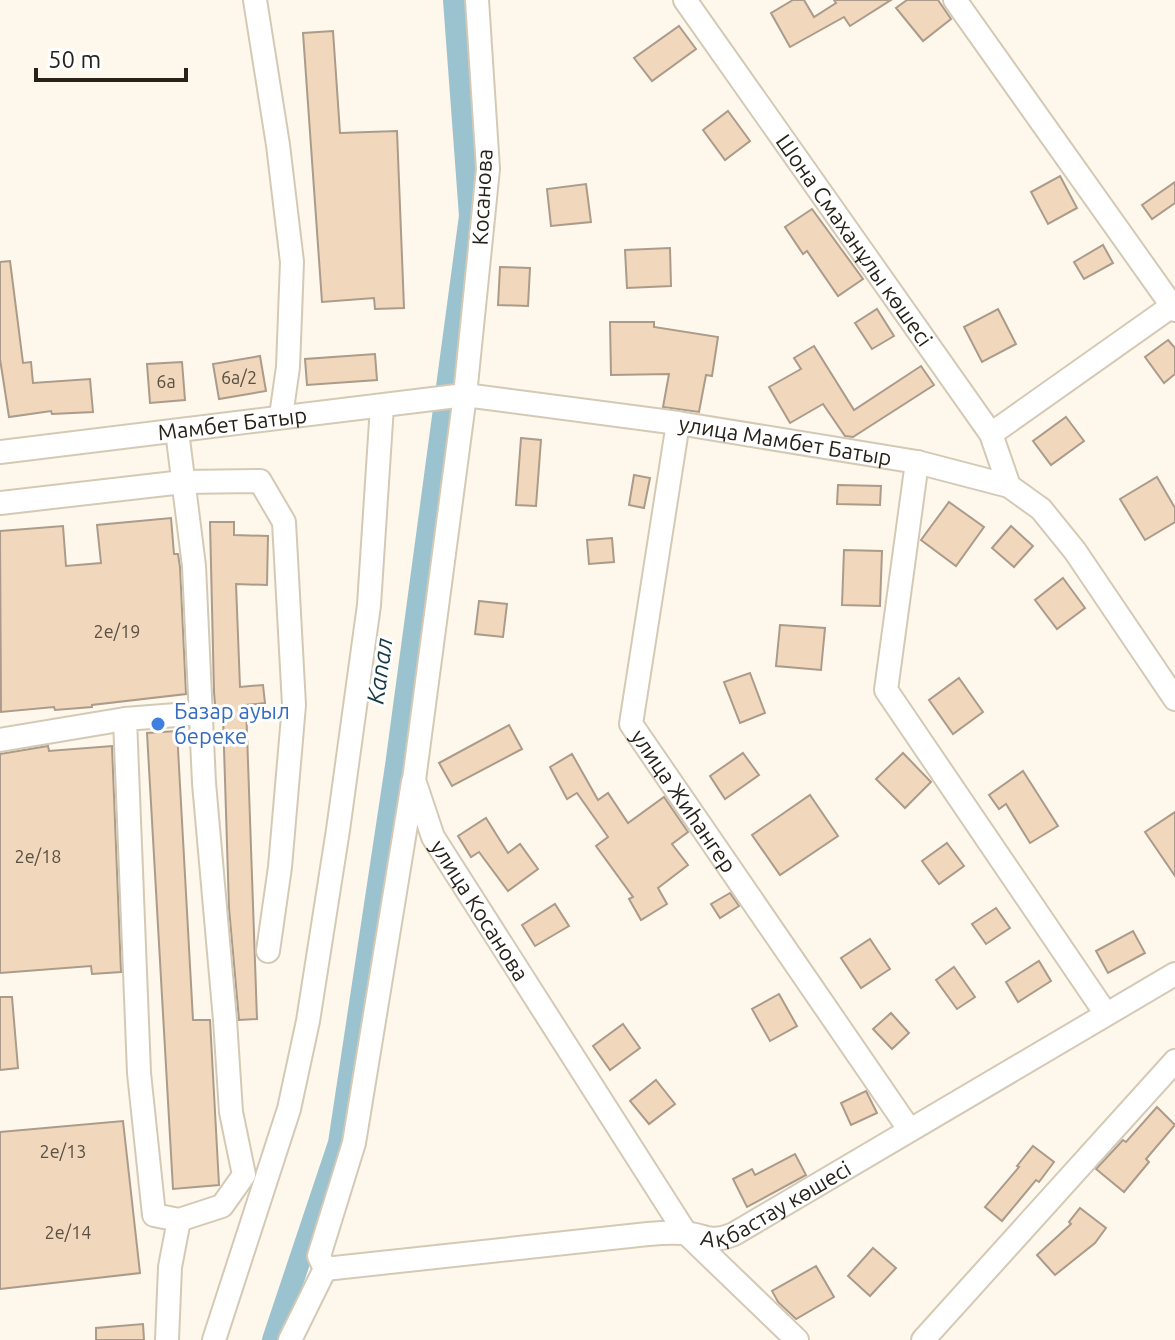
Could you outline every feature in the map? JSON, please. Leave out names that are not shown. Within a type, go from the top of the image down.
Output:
[{"type":"street","points":[[255,0],[278,145],[292,262],[288,367],[281,416]]},
{"type":"street","name":"Косанова","points":[[465,395],[488,169],[477,0]]},
{"type":"street","name":"Шона Смаханұлы көшесі","points":[[685,0],[991,434],[1009,486]]},
{"type":"street","points":[[955,0],[1174,308],[991,434]]},
{"type":"street","name":"Мамбет Батыр","points":[[0,452],[465,395]]},
{"type":"street","name":"улица Мамбет Батыр","points":[[465,395],[678,423],[917,462],[1009,486],[1041,509],[1075,551],[1175,699]]},
{"type":"street","name":"улица Косанова","points":[[465,395],[414,780],[433,837],[685,1232],[797,1340]]},
{"type":"street","points":[[214,1340],[289,1109],[308,1021],[369,605],[382,406]]},
{"type":"street","name":"улица Жиhангер","points":[[678,423],[631,724],[909,1129]]},
{"type":"street","points":[[125,719],[139,1073],[154,1215],[179,1220],[222,1206],[244,1175],[231,1112],[204,783],[194,566],[177,431]]},
{"type":"street","points":[[917,462],[886,690],[1106,1014]]},
{"type":"street","points":[[0,503],[183,482],[260,481],[284,522],[294,705],[280,867],[268,951]]},
{"type":"street","points":[[0,740],[125,719],[202,713]]},
{"type":"street","points":[[290,1340],[325,1269],[319,1256],[354,1143],[414,780]]},
{"type":"street","name":"Ақбастау көшесі","points":[[325,1269],[648,1234],[685,1232],[711,1240],[734,1234],[1175,974]]},
{"type":"street","points":[[923,1340],[1175,1061]]},
{"type":"street","points":[[167,1340],[170,1267],[179,1220]]},
{"type":"building","points":[[793,0],[804,0],[814,17],[836,3],[834,0],[891,0],[850,26],[844,17],[790,47],[771,13]]},
{"type":"building","points":[[907,0],[938,0],[951,19],[923,41],[896,8]]},
{"type":"building","points":[[679,26],[696,49],[652,81],[634,58]]},
{"type":"building","points":[[333,31],[340,133],[397,131],[404,308],[375,309],[374,298],[322,302],[303,33]]},
{"type":"building","points":[[728,111],[750,141],[725,160],[703,130]]},
{"type":"building","points":[[1060,176],[1077,208],[1048,224],[1031,192]]},
{"type":"building","points":[[1175,182],[1175,203],[1152,219],[1142,205]]},
{"type":"building","points":[[586,184],[591,222],[551,226],[547,189]]},
{"type":"building","points":[[812,209],[863,279],[838,296],[807,251],[803,254],[785,227]]},
{"type":"building","points":[[1103,245],[1113,263],[1084,279],[1074,262]]},
{"type":"building","points":[[670,248],[671,286],[627,288],[625,250]]},
{"type":"building","points":[[10,261],[23,363],[31,362],[33,383],[90,379],[93,412],[52,414],[51,411],[9,417],[0,359],[0,262]]},
{"type":"building","points":[[500,267],[530,268],[528,306],[498,305]]},
{"type":"building","points":[[877,309],[894,336],[872,349],[855,323]]},
{"type":"building","points":[[998,309],[1016,344],[982,362],[964,327]]},
{"type":"building","points":[[610,322],[654,322],[654,327],[718,337],[712,376],[706,375],[699,412],[663,407],[669,374],[611,375]]},
{"type":"building","points":[[1168,340],[1175,348],[1175,374],[1164,383],[1145,357]]},
{"type":"building","points":[[814,346],[854,410],[921,366],[934,385],[853,437],[845,436],[823,404],[790,423],[769,387],[801,369],[794,358]]},
{"type":"building","points":[[375,354],[377,380],[307,385],[305,359]]},
{"type":"building","points":[[260,356],[266,391],[219,399],[213,364]]},
{"type":"building","points":[[182,362],[185,400],[150,403],[147,364]]},
{"type":"building","points":[[1066,417],[1084,441],[1051,465],[1033,441]]},
{"type":"building","points":[[521,438],[541,440],[536,506],[516,505]]},
{"type":"building","points":[[634,475],[650,478],[644,508],[629,505]]},
{"type":"building","points":[[1157,477],[1175,508],[1175,522],[1145,540],[1120,499]]},
{"type":"building","points":[[838,485],[881,486],[880,505],[837,504]]},
{"type":"building","points":[[949,502],[984,527],[956,566],[921,540]]},
{"type":"building","points":[[171,518],[174,554],[178,554],[180,567],[186,694],[92,707],[1,712],[0,531],[63,526],[66,566],[101,563],[97,525]]},
{"type":"building","points":[[210,522],[234,522],[234,535],[268,536],[267,585],[236,584],[240,687],[263,685],[265,703],[246,705],[257,1019],[239,1020],[229,908],[223,716],[216,716],[214,692]]},
{"type":"building","points":[[1011,526],[1033,546],[1014,567],[992,548]]},
{"type":"building","points":[[612,538],[614,562],[589,564],[587,540]]},
{"type":"building","points":[[844,550],[882,551],[880,606],[842,605]]},
{"type":"building","points":[[1063,578],[1085,608],[1057,629],[1035,600]]},
{"type":"building","points":[[479,601],[507,604],[503,637],[475,634]]},
{"type":"building","points":[[780,625],[825,628],[821,670],[776,666]]},
{"type":"building","points":[[750,673],[765,713],[740,723],[724,682]]},
{"type":"building","points":[[959,678],[983,712],[953,734],[929,700]]},
{"type":"building","points":[[509,725],[522,749],[452,786],[439,763]]},
{"type":"building","points":[[177,731],[193,1020],[210,1020],[219,1185],[173,1189],[147,733]]},
{"type":"building","points":[[48,746],[49,751],[112,746],[121,972],[92,974],[91,966],[0,973],[0,754]]},
{"type":"building","points":[[743,753],[759,775],[725,799],[710,776]]},
{"type":"building","points":[[903,753],[931,782],[905,808],[876,779]]},
{"type":"building","points":[[572,754],[598,800],[608,793],[628,823],[664,797],[688,832],[672,844],[688,865],[658,888],[667,904],[641,920],[629,899],[633,897],[596,846],[608,837],[577,793],[567,799],[550,767]]},
{"type":"building","points":[[1023,771],[1058,826],[1030,843],[1006,804],[999,809],[989,795]]},
{"type":"building","points":[[810,795],[838,836],[780,875],[752,835]]},
{"type":"building","points":[[1175,812],[1175,876],[1145,832]]},
{"type":"building","points":[[486,818],[508,853],[520,844],[538,869],[508,891],[479,852],[471,857],[458,836]]},
{"type":"building","points":[[947,843],[964,866],[939,884],[922,861]]},
{"type":"building","points":[[730,893],[739,906],[720,918],[711,904]]},
{"type":"building","points":[[555,904],[569,926],[535,946],[522,925]]},
{"type":"building","points":[[996,908],[1010,928],[986,944],[972,924]]},
{"type":"building","points":[[1133,931],[1145,953],[1108,973],[1096,951]]},
{"type":"building","points":[[870,939],[890,969],[861,988],[841,958]]},
{"type":"building","points":[[1039,961],[1051,981],[1018,1002],[1006,982]]},
{"type":"building","points":[[954,967],[975,997],[957,1009],[936,980]]},
{"type":"building","points":[[779,994],[797,1026],[770,1041],[752,1009]]},
{"type":"building","points":[[0,997],[12,997],[18,1068],[0,1070]]},
{"type":"building","points":[[891,1013],[909,1033],[892,1049],[873,1029]]},
{"type":"building","points":[[623,1024],[640,1048],[610,1070],[593,1046]]},
{"type":"building","points":[[656,1080],[675,1104],[649,1124],[630,1101]]},
{"type":"building","points":[[866,1091],[877,1113],[851,1125],[841,1103]]},
{"type":"building","points":[[1157,1107],[1175,1125],[1146,1159],[1149,1162],[1124,1192],[1096,1169],[1123,1140],[1126,1142]]},
{"type":"building","points":[[123,1121],[140,1273],[0,1289],[0,1132]]},
{"type":"building","points":[[1033,1146],[1054,1162],[1002,1221],[985,1207]]},
{"type":"building","points":[[795,1154],[806,1175],[747,1207],[733,1179],[752,1169],[755,1175]]},
{"type":"building","points":[[1080,1208],[1106,1228],[1095,1243],[1055,1275],[1037,1255],[1071,1224],[1069,1222]]},
{"type":"building","points":[[873,1248],[896,1268],[870,1296],[848,1276]]},
{"type":"building","points":[[816,1266],[834,1297],[796,1319],[778,1302],[772,1291]]},
{"type":"building","points":[[143,1324],[144,1340],[96,1340],[96,1328]]},
{"type":"waterway","name":"Капал","points":[[273,1340],[339,1143],[396,766],[470,216],[454,0]]},
{"type":"place","name":"Базар ауыл береке","points":[[158,724]]}]
